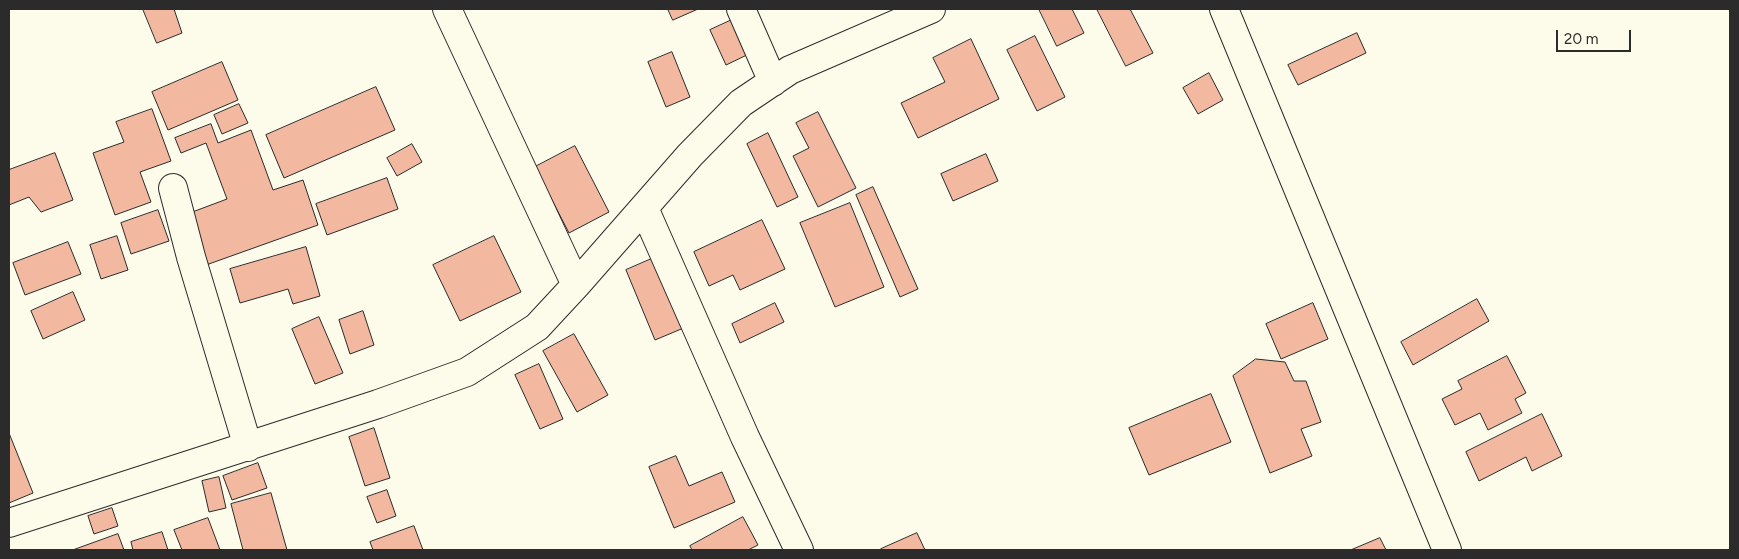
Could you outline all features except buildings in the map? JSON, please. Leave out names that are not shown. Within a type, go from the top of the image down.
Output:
[{"type":"street","points":[[447,9],[576,285]]},
{"type":"street","points":[[741,9],[773,82]]},
{"type":"street","points":[[9,523],[248,447],[467,372],[537,327],[690,155],[741,104],[790,70],[931,9]]},
{"type":"street","points":[[1224,9],[1447,550]]},
{"type":"street","points":[[173,188],[191,257],[248,447]]},
{"type":"street","points":[[644,208],[745,437],[799,550]]}]
